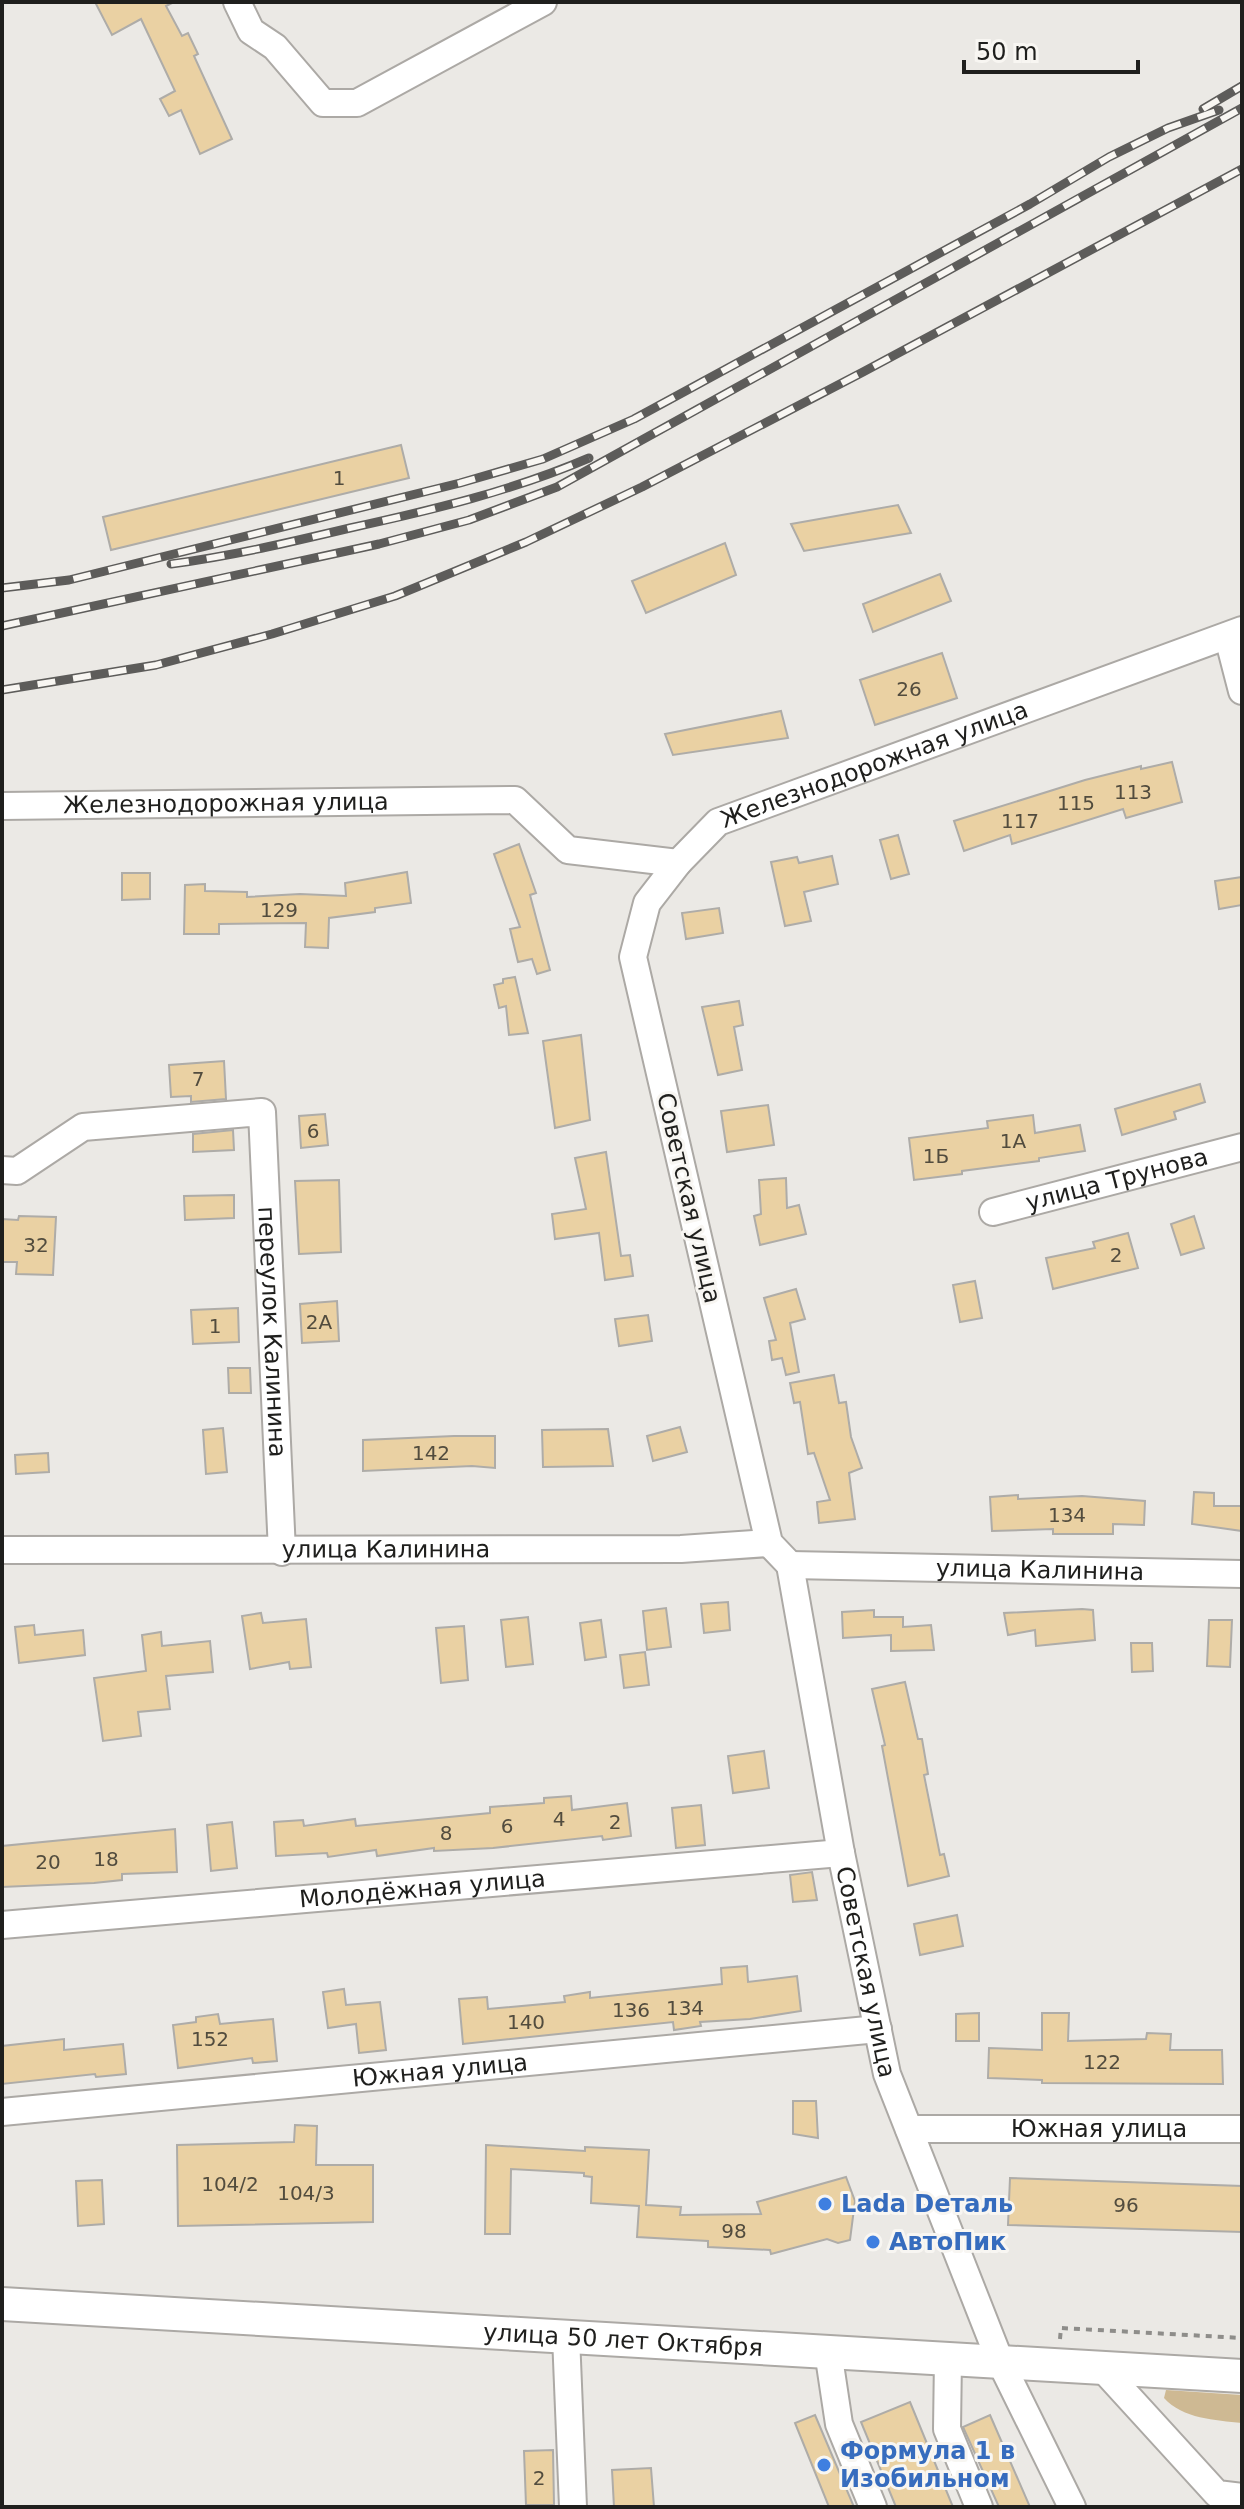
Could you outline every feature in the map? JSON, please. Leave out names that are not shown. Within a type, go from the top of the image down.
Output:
[{"type":"main road","name":"улица 50 лет Октября","points":[[2,2304],[1242,2376]]},
{"type":"street","points":[[237,2],[251,31],[275,47],[323,103],[357,103],[543,2]]},
{"type":"street","points":[[1235,634],[1242,691]]},
{"type":"street","name":"Железнодорожная улица","points":[[2,806],[515,800],[568,850],[678,863],[718,822],[1235,634]]},
{"type":"street","name":"Советская улица","points":[[678,863],[647,903],[633,957],[769,1543]]},
{"type":"street","name":"переулок Калинина","points":[[2,1170],[17,1171],[83,1127],[262,1112],[282,1552]]},
{"type":"street","name":"улица Трунова","points":[[993,1212],[1242,1147]]},
{"type":"street","points":[[769,1543],[790,1565]]},
{"type":"street","name":"улица Калинина","points":[[2,1550],[282,1552],[681,1549],[769,1543]]},
{"type":"street","name":"Советская улица","points":[[790,1565],[841,1853],[887,2074],[1000,2361],[1072,2507]]},
{"type":"street","name":"улица Калинина","points":[[790,1565],[1242,1574]]},
{"type":"street","name":"Молодёжная улица","points":[[2,1925],[841,1853]]},
{"type":"street","name":"Южная улица","points":[[2,2112],[878,2029]]},
{"type":"street","name":"Южная улица","points":[[909,2129],[1242,2129]]},
{"type":"street","points":[[566,2336],[573,2507]]},
{"type":"street","points":[[828,2351],[839,2424],[873,2507]]},
{"type":"street","points":[[948,2358],[947,2429],[979,2507]]},
{"type":"street","points":[[1102,2368],[1217,2494],[1242,2497]]},
{"type":"shaded area","points":[[1166,2390],[1242,2395],[1242,2423],[1200,2417],[1180,2410],[1164,2398]]},
{"type":"building","points":[[95,2],[174,2],[166,6],[182,36],[188,33],[198,54],[194,56],[232,139],[200,154],[181,110],[169,116],[160,99],[175,91],[141,19],[112,35]]},
{"type":"building","points":[[401,445],[409,478],[111,550],[103,517]]},
{"type":"building","points":[[898,505],[911,533],[804,551],[791,524]]},
{"type":"building","points":[[725,543],[736,575],[646,613],[632,581]]},
{"type":"building","points":[[940,574],[951,601],[873,632],[863,604]]},
{"type":"building","points":[[942,653],[957,698],[875,725],[860,680]]},
{"type":"building","points":[[781,711],[788,738],[673,755],[665,734]]},
{"type":"building","points":[[1172,762],[1182,802],[1126,818],[1123,809],[1012,844],[1010,835],[964,851],[954,821],[1085,780]]},
{"type":"building","points":[[898,835],[909,874],[891,879],[880,840]]},
{"type":"building","points":[[519,844],[536,893],[530,895],[550,970],[537,974],[532,959],[518,962],[510,929],[520,927],[494,854]]},
{"type":"building","points":[[832,856],[838,884],[804,892],[811,921],[785,926],[771,862],[797,857],[799,863]]},
{"type":"building","points":[[407,872],[411,903],[329,918],[328,948],[305,947],[306,923],[219,924],[219,934],[184,934],[185,885],[205,884],[205,891],[247,892],[247,897],[300,894],[346,896],[345,883]]},
{"type":"building","points":[[122,873],[150,873],[150,899],[122,900]]},
{"type":"building","points":[[1242,877],[1242,905],[1219,909],[1215,881]]},
{"type":"building","points":[[719,908],[723,933],[686,939],[682,913]]},
{"type":"building","points":[[515,977],[528,1033],[509,1035],[506,1006],[499,1008],[494,985],[503,983],[503,979]]},
{"type":"building","points":[[739,1001],[743,1025],[734,1027],[742,1070],[718,1075],[702,1007]]},
{"type":"building","points":[[581,1035],[590,1120],[555,1128],[543,1041]]},
{"type":"building","points":[[224,1061],[226,1099],[191,1102],[191,1096],[171,1097],[169,1065]]},
{"type":"building","points":[[1200,1084],[1205,1102],[1174,1112],[1176,1119],[1122,1135],[1115,1109]]},
{"type":"building","points":[[768,1105],[774,1145],[727,1152],[721,1111]]},
{"type":"building","points":[[325,1114],[328,1145],[301,1148],[299,1116]]},
{"type":"building","points":[[1033,1115],[1035,1133],[1080,1125],[1085,1151],[914,1180],[909,1138],[988,1128],[987,1121]]},
{"type":"building","points":[[233,1130],[234,1150],[193,1152],[193,1134]]},
{"type":"building","points":[[606,1152],[621,1256],[630,1255],[633,1276],[605,1280],[599,1233],[555,1239],[552,1214],[586,1209],[575,1158]]},
{"type":"building","points":[[786,1178],[787,1208],[799,1205],[806,1234],[760,1245],[754,1216],[761,1214],[759,1180]]},
{"type":"building","points":[[339,1180],[341,1252],[299,1254],[295,1181]]},
{"type":"building","points":[[234,1195],[234,1218],[185,1220],[184,1196]]},
{"type":"building","points":[[19,1216],[56,1217],[53,1275],[16,1274],[17,1262],[2,1262],[2,1219],[18,1220]]},
{"type":"building","points":[[1194,1216],[1204,1248],[1181,1255],[1171,1224]]},
{"type":"building","points":[[1128,1233],[1138,1268],[1053,1289],[1046,1258],[1095,1248],[1093,1242]]},
{"type":"building","points":[[975,1281],[982,1318],[960,1322],[953,1285]]},
{"type":"building","points":[[796,1289],[805,1319],[790,1323],[799,1372],[786,1375],[782,1358],[772,1360],[769,1341],[776,1340],[764,1298]]},
{"type":"building","points":[[337,1301],[339,1341],[302,1343],[300,1304]]},
{"type":"building","points":[[238,1308],[239,1342],[193,1344],[191,1310]]},
{"type":"building","points":[[648,1315],[652,1341],[619,1346],[615,1319]]},
{"type":"building","points":[[228,1368],[250,1368],[251,1393],[229,1393]]},
{"type":"building","points":[[834,1375],[839,1403],[846,1402],[851,1437],[862,1468],[849,1473],[855,1519],[819,1523],[817,1502],[830,1500],[814,1453],[808,1454],[800,1402],[794,1403],[790,1383]]},
{"type":"building","points":[[680,1427],[687,1452],[653,1461],[647,1436]]},
{"type":"building","points":[[223,1428],[227,1472],[206,1474],[203,1430]]},
{"type":"building","points":[[608,1429],[613,1466],[543,1467],[542,1430]]},
{"type":"building","points":[[495,1436],[495,1468],[472,1466],[363,1471],[363,1440]]},
{"type":"building","points":[[48,1453],[49,1472],[16,1474],[15,1455]]},
{"type":"building","points":[[1194,1492],[1214,1493],[1214,1506],[1242,1506],[1242,1531],[1192,1524]]},
{"type":"building","points":[[1018,1495],[1018,1499],[1082,1496],[1145,1501],[1144,1525],[1113,1524],[1113,1534],[1053,1534],[1053,1529],[992,1531],[990,1497]]},
{"type":"building","points":[[728,1602],[730,1630],[704,1633],[701,1604]]},
{"type":"building","points":[[666,1608],[671,1647],[647,1650],[643,1611]]},
{"type":"building","points":[[874,1610],[874,1617],[903,1617],[903,1627],[931,1625],[934,1650],[891,1651],[891,1635],[843,1638],[842,1612]]},
{"type":"building","points":[[1093,1610],[1095,1640],[1036,1646],[1035,1630],[1008,1635],[1004,1613]]},
{"type":"building","points":[[261,1613],[263,1623],[306,1619],[311,1667],[290,1669],[289,1662],[250,1669],[242,1616]]},
{"type":"building","points":[[528,1617],[533,1664],[506,1667],[501,1620]]},
{"type":"building","points":[[601,1620],[606,1657],[585,1660],[580,1623]]},
{"type":"building","points":[[1209,1620],[1232,1620],[1230,1667],[1207,1666]]},
{"type":"building","points":[[34,1625],[35,1635],[83,1630],[85,1655],[19,1663],[15,1627]]},
{"type":"building","points":[[464,1626],[468,1680],[441,1683],[436,1628]]},
{"type":"building","points":[[161,1632],[162,1646],[210,1641],[213,1672],[166,1676],[170,1709],[138,1712],[141,1736],[103,1741],[94,1678],[146,1671],[142,1635]]},
{"type":"building","points":[[1131,1643],[1152,1643],[1153,1671],[1132,1672]]},
{"type":"building","points":[[645,1652],[649,1685],[624,1688],[620,1655]]},
{"type":"building","points":[[905,1682],[918,1739],[922,1739],[928,1774],[924,1775],[940,1855],[944,1854],[949,1876],[908,1886],[882,1746],[885,1745],[872,1689]]},
{"type":"building","points":[[764,1751],[769,1788],[733,1793],[728,1756]]},
{"type":"building","points":[[571,1796],[572,1810],[627,1803],[631,1836],[603,1840],[602,1836],[493,1848],[434,1851],[434,1848],[377,1856],[376,1850],[328,1857],[327,1853],[276,1856],[274,1822],[303,1820],[304,1826],[355,1819],[356,1826],[490,1813],[490,1807],[544,1803],[544,1798]]},
{"type":"building","points":[[701,1805],[705,1845],[676,1848],[672,1808]]},
{"type":"building","points":[[232,1822],[237,1868],[211,1871],[207,1825]]},
{"type":"building","points":[[175,1829],[177,1872],[122,1874],[122,1880],[94,1883],[2,1887],[2,1846]]},
{"type":"building","points":[[812,1872],[817,1900],[793,1902],[790,1875]]},
{"type":"building","points":[[957,1915],[963,1946],[920,1955],[914,1924]]},
{"type":"building","points":[[747,1966],[748,1982],[797,1976],[801,2011],[750,2019],[700,2022],[701,2026],[674,2030],[673,2022],[463,2044],[459,1999],[487,1997],[488,2009],[565,2002],[564,1996],[590,1992],[590,1998],[722,1984],[721,1968]]},
{"type":"building","points":[[344,1989],[346,2005],[380,2002],[386,2050],[359,2053],[356,2024],[328,2028],[323,1992]]},
{"type":"building","points":[[979,2013],[979,2041],[956,2041],[956,2014]]},
{"type":"building","points":[[1042,2013],[1069,2013],[1068,2041],[1146,2039],[1147,2033],[1171,2034],[1170,2050],[1222,2050],[1223,2084],[1042,2083],[1042,2080],[988,2078],[989,2048],[1042,2050]]},
{"type":"building","points":[[218,2014],[220,2024],[273,2019],[277,2061],[253,2063],[252,2058],[178,2068],[173,2025],[196,2022],[196,2017]]},
{"type":"building","points":[[64,2039],[64,2050],[123,2044],[126,2074],[96,2077],[95,2074],[2,2084],[2,2046]]},
{"type":"building","points":[[793,2101],[816,2101],[818,2138],[793,2134]]},
{"type":"building","points":[[295,2125],[317,2126],[316,2165],[373,2165],[373,2222],[178,2226],[177,2145],[294,2142]]},
{"type":"building","points":[[486,2145],[585,2151],[585,2147],[649,2150],[646,2205],[681,2207],[680,2215],[761,2214],[757,2202],[846,2177],[855,2201],[850,2240],[838,2243],[827,2239],[771,2254],[770,2250],[708,2247],[708,2241],[637,2237],[639,2206],[591,2203],[592,2177],[584,2176],[584,2173],[511,2169],[510,2234],[485,2234]]},
{"type":"building","points":[[1010,2178],[1242,2186],[1242,2232],[1008,2225]]},
{"type":"building","points":[[102,2180],[104,2224],[78,2226],[76,2181]]},
{"type":"building","points":[[910,2402],[953,2507],[896,2507],[861,2422]]},
{"type":"building","name":"Формула 1 в Изобильном","points":[[815,2415],[854,2507],[829,2507],[795,2423]]},
{"type":"building","points":[[990,2415],[1030,2507],[999,2507],[963,2427]]},
{"type":"building","points":[[553,2450],[554,2505],[526,2505],[524,2451]]},
{"type":"building","points":[[651,2468],[654,2507],[614,2507],[612,2470]]},
{"type":"railway","points":[[1203,109],[1242,86]]},
{"type":"railway","points":[[2,626],[379,544],[469,520],[557,487],[1242,108]]},
{"type":"railway","points":[[2,588],[69,580],[460,483],[543,459],[634,419],[1030,204],[1109,157],[1168,128],[1219,110]]},
{"type":"railway","points":[[2,690],[156,665],[272,634],[395,596],[526,542],[642,487],[863,372],[1242,169]]},
{"type":"railway","points":[[171,564],[261,548],[441,507],[501,490],[589,458]]},
{"type":"place","name":"Lada Dеталь","points":[[825,2204]]},
{"type":"place","name":"АвтоПик","points":[[873,2242]]},
{"type":"place","name":"Формула 1 в Изобильном","points":[[824,2465]]}]
